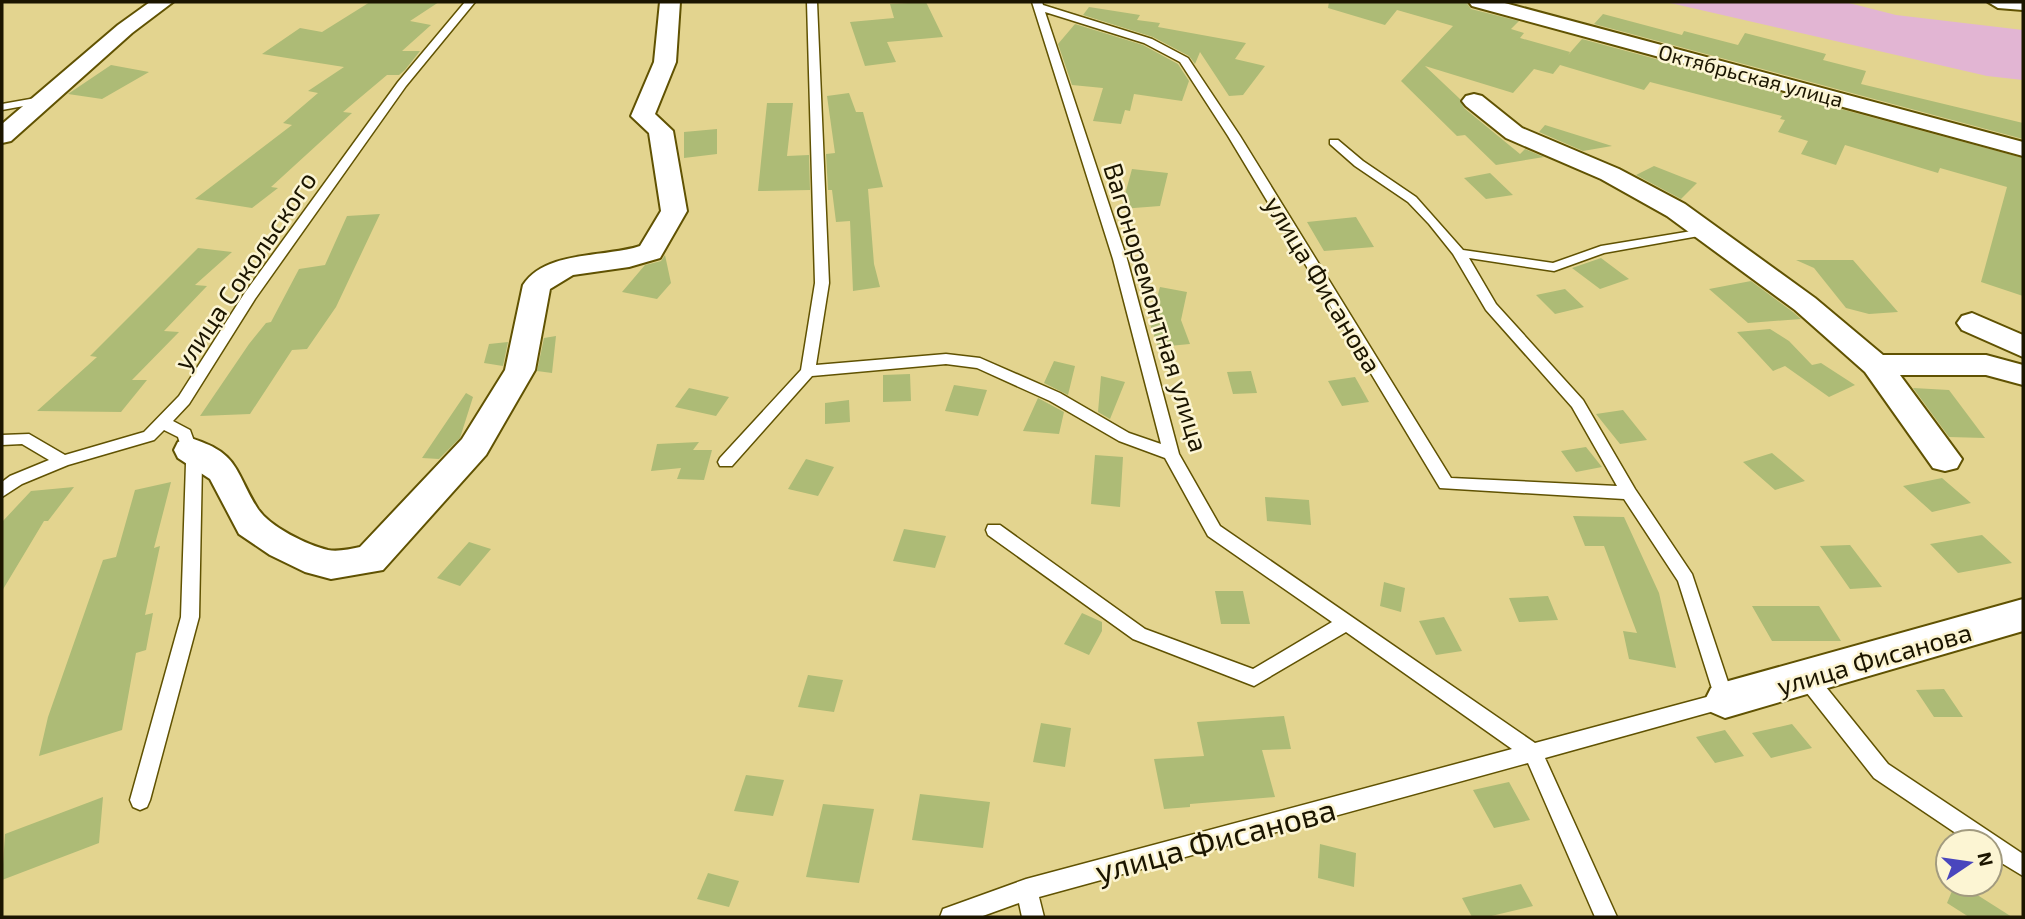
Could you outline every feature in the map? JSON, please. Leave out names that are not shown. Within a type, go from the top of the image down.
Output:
[{"type":"street","points":[[2,136],[47,100],[125,29],[163,2]]},
{"type":"street","points":[[190,450],[214,460],[227,476],[247,521],[294,551],[328,565],[370,560],[474,447],[520,370],[537,285],[566,268],[629,259],[650,252],[674,211],[661,131],[643,116],[665,62],[670,2]]},
{"type":"street","name":"Октябрьская улица","points":[[1479,2],[2023,149]]},
{"type":"street","points":[[1998,2],[2023,4]]},
{"type":"street","points":[[1474,101],[1514,133],[1610,174],[1676,210],[1805,304],[1876,365],[1945,458]]},
{"type":"street","points":[[1972,323],[2023,347]]},
{"type":"street","points":[[1876,365],[1986,365],[2023,375]]},
{"type":"street","name":"улица Фисанова","points":[[1725,700],[2023,615]]},
{"type":"lane","name":"улица Сокольского","points":[[2,491],[16,480],[64,461],[149,436],[184,400],[249,297],[401,84],[470,2]]},
{"type":"lane","points":[[726,462],[808,372],[822,283],[812,2]]},
{"type":"lane","name":"Вагоноремонтная улица","points":[[1039,4],[1120,259],[1171,454],[1214,531],[1533,752]]},
{"type":"lane","name":"улица Фисанова","points":[[1039,4],[1148,41],[1184,60],[1234,136],[1446,484],[1629,493]]},
{"type":"lane","points":[[2,107],[47,100]]},
{"type":"lane","points":[[1334,142],[1351,161],[1406,194],[1437,224],[1459,253],[1490,307],[1578,404],[1629,493],[1686,579],[1725,700]]},
{"type":"lane","points":[[1459,253],[1554,267],[1601,250],[1706,231]]},
{"type":"lane","points":[[808,372],[946,359],[981,363],[1055,397],[1124,437],[1171,454]]},
{"type":"lane","points":[[140,800],[190,617],[194,463],[186,434],[162,422]]},
{"type":"lane","points":[[2,440],[24,438],[64,461]]},
{"type":"lane","points":[[994,530],[1139,634],[1254,678],[1347,622]]},
{"type":"lane","points":[[1806,677],[1881,771],[1966,828]]},
{"type":"lane","name":"улица Фисанова","points":[[951,917],[1026,890],[1725,700]]},
{"type":"lane","points":[[1533,752],[1606,917]]},
{"type":"lane","points":[[2004,853],[2023,866]]},
{"type":"lane","points":[[1026,890],[1032,917]]},
{"type":"shaded area","points":[[1666,2],[1845,2],[1896,15],[2023,30],[2023,80],[1987,76]]},
{"type":"building","points":[[370,2],[439,2],[410,21],[431,25],[402,51],[420,51],[405,70],[399,75],[387,75],[343,112],[352,113],[271,187],[278,188],[252,208],[195,199],[292,125],[283,123],[318,93],[308,91],[344,67],[262,54],[300,28],[322,32]]},
{"type":"building","points":[[926,2],[943,37],[887,42],[896,62],[865,66],[850,22],[894,18],[890,4]]},
{"type":"building","points":[[1329,2],[1466,2],[1471,9],[1519,21],[1511,29],[1524,33],[1520,38],[1570,52],[1568,55],[1582,39],[2023,158],[2023,296],[1981,282],[2007,187],[1940,168],[1938,173],[1845,145],[1836,165],[1801,154],[1808,141],[1778,132],[1785,120],[1780,119],[1782,116],[1650,82],[1644,90],[1560,65],[1553,74],[1534,69],[1513,93],[1425,66],[1460,99],[1464,108],[1520,154],[1525,149],[1544,157],[1496,165],[1465,135],[1457,136],[1401,81],[1453,26],[1397,10],[1385,25],[1328,8]]},
{"type":"building","points":[[1089,7],[1140,15],[1137,20],[1160,23],[1158,27],[1246,43],[1235,59],[1265,66],[1243,95],[1229,96],[1200,52],[1195,64],[1189,56],[1153,37],[1083,15]]},
{"type":"building","points":[[1603,14],[1682,35],[1684,31],[1738,45],[1745,33],[1826,54],[1823,60],[1866,71],[1861,84],[2023,123],[2023,139],[1594,24]]},
{"type":"building","points":[[1075,24],[1143,45],[1178,64],[1189,81],[1182,101],[1134,94],[1130,111],[1125,110],[1121,124],[1093,121],[1103,88],[1072,85],[1058,44]]},
{"type":"building","points":[[111,65],[149,72],[102,99],[68,94]]},
{"type":"building","points":[[849,93],[856,112],[863,112],[883,187],[868,189],[874,264],[880,287],[853,291],[850,221],[836,222],[832,190],[828,190],[826,154],[835,153],[827,96]]},
{"type":"building","points":[[767,103],[793,103],[787,156],[809,155],[810,190],[758,191]]},
{"type":"building","points":[[1545,125],[1612,146],[1583,151],[1539,132]]},
{"type":"building","points":[[717,129],[717,154],[684,158],[684,132]]},
{"type":"building","points":[[1654,166],[1697,183],[1681,199],[1636,175]]},
{"type":"building","points":[[1132,169],[1168,173],[1160,206],[1121,209]]},
{"type":"building","points":[[1490,173],[1513,195],[1486,199],[1464,178]]},
{"type":"building","points":[[380,214],[336,307],[307,349],[292,350],[250,414],[200,416],[249,344],[266,323],[271,322],[299,269],[325,265],[347,216]]},
{"type":"building","points":[[1356,217],[1374,247],[1324,251],[1307,222]]},
{"type":"building","points":[[198,248],[232,252],[195,285],[207,286],[164,331],[179,332],[132,380],[147,380],[121,412],[37,411],[97,357],[90,356]]},
{"type":"building","points":[[665,255],[671,283],[657,299],[622,292],[645,265],[661,261]]},
{"type":"building","points":[[1601,258],[1629,279],[1600,289],[1572,268]]},
{"type":"building","points":[[1796,260],[1853,260],[1898,312],[1869,314],[1846,308],[1814,268]]},
{"type":"building","points":[[1751,281],[1801,319],[1748,323],[1709,289]]},
{"type":"building","points":[[1160,287],[1187,292],[1181,320],[1190,344],[1158,347],[1150,324]]},
{"type":"building","points":[[1565,289],[1584,307],[1555,314],[1536,295]]},
{"type":"building","points":[[1770,329],[1789,341],[1812,365],[1821,363],[1855,385],[1829,397],[1785,366],[1773,371],[1737,332]]},
{"type":"building","points":[[556,336],[552,373],[537,371],[544,338]]},
{"type":"building","points":[[508,342],[503,366],[484,363],[489,344]]},
{"type":"building","points":[[1054,361],[1075,366],[1068,395],[1044,383]]},
{"type":"building","points":[[1251,371],[1257,393],[1233,394],[1227,372]]},
{"type":"building","points":[[910,374],[911,401],[883,402],[883,375]]},
{"type":"building","points":[[1101,376],[1125,382],[1110,419],[1098,412]]},
{"type":"building","points":[[1355,377],[1369,402],[1342,406],[1328,381]]},
{"type":"building","points":[[954,385],[987,390],[978,416],[945,411]]},
{"type":"building","points":[[689,388],[729,397],[716,416],[675,407]]},
{"type":"building","points":[[1913,388],[1949,390],[1985,438],[1949,437]]},
{"type":"building","points":[[466,393],[473,397],[460,438],[439,459],[422,458]]},
{"type":"building","points":[[1038,398],[1064,412],[1059,434],[1023,431]]},
{"type":"building","points":[[849,400],[850,422],[825,424],[825,403]]},
{"type":"building","points":[[1623,410],[1647,440],[1620,444],[1596,414]]},
{"type":"building","points":[[699,442],[693,450],[712,450],[704,480],[677,479],[681,468],[651,471],[657,444]]},
{"type":"building","points":[[1586,447],[1602,467],[1576,472],[1561,451]]},
{"type":"building","points":[[1772,453],[1805,481],[1775,490],[1743,462]]},
{"type":"building","points":[[1095,455],[1123,457],[1120,507],[1091,504]]},
{"type":"building","points":[[806,459],[834,467],[818,496],[788,489]]},
{"type":"building","points":[[1942,478],[1971,503],[1932,512],[1903,486]]},
{"type":"building","points":[[171,482],[154,548],[160,546],[145,615],[153,613],[146,650],[136,653],[122,730],[39,756],[48,717],[103,560],[116,557],[135,490]]},
{"type":"building","points":[[74,487],[48,521],[44,521],[2,591],[2,522],[31,491]]},
{"type":"building","points":[[1265,497],[1309,500],[1311,525],[1267,521]]},
{"type":"building","points":[[1573,516],[1624,517],[1659,593],[1676,668],[1629,659],[1623,631],[1637,633],[1604,546],[1585,546]]},
{"type":"building","points":[[904,529],[946,536],[935,568],[893,561]]},
{"type":"building","points":[[1982,535],[2012,563],[1958,573],[1930,544]]},
{"type":"building","points":[[469,542],[491,549],[460,586],[437,578]]},
{"type":"building","points":[[1850,545],[1882,587],[1850,589],[1820,546]]},
{"type":"building","points":[[1384,582],[1405,588],[1401,612],[1380,606]]},
{"type":"building","points":[[1215,591],[1243,591],[1250,624],[1221,624]]},
{"type":"building","points":[[1548,596],[1558,620],[1519,622],[1509,598]]},
{"type":"building","points":[[1752,606],[1819,606],[1841,641],[1772,641]]},
{"type":"building","points":[[1082,613],[1102,622],[1102,631],[1089,655],[1064,644]]},
{"type":"building","points":[[1444,617],[1462,651],[1436,655],[1419,621]]},
{"type":"building","points":[[808,675],[843,680],[834,712],[798,707]]},
{"type":"building","points":[[1944,689],[1963,717],[1934,717],[1916,690]]},
{"type":"building","points":[[1284,716],[1291,749],[1262,750],[1275,797],[1190,804],[1190,807],[1164,809],[1154,759],[1204,756],[1197,722]]},
{"type":"building","points":[[1041,723],[1071,728],[1065,767],[1033,762]]},
{"type":"building","points":[[1792,724],[1812,748],[1771,758],[1752,733]]},
{"type":"building","points":[[1725,730],[1744,756],[1715,763],[1696,737]]},
{"type":"building","points":[[746,775],[784,780],[773,816],[734,811]]},
{"type":"building","points":[[1509,782],[1530,820],[1494,828],[1473,790]]},
{"type":"building","points":[[920,794],[990,802],[983,848],[912,840]]},
{"type":"building","points":[[103,797],[99,843],[2,880],[5,834]]},
{"type":"building","points":[[823,804],[874,809],[859,883],[806,877]]},
{"type":"building","points":[[1320,844],[1356,853],[1354,887],[1318,878]]},
{"type":"building","points":[[708,873],[739,881],[729,907],[697,899]]},
{"type":"building","points":[[1521,884],[1533,906],[1487,917],[1472,917],[1462,898]]},
{"type":"building","points":[[1949,898],[1982,898],[2012,917],[1969,917],[1947,903]]}]
